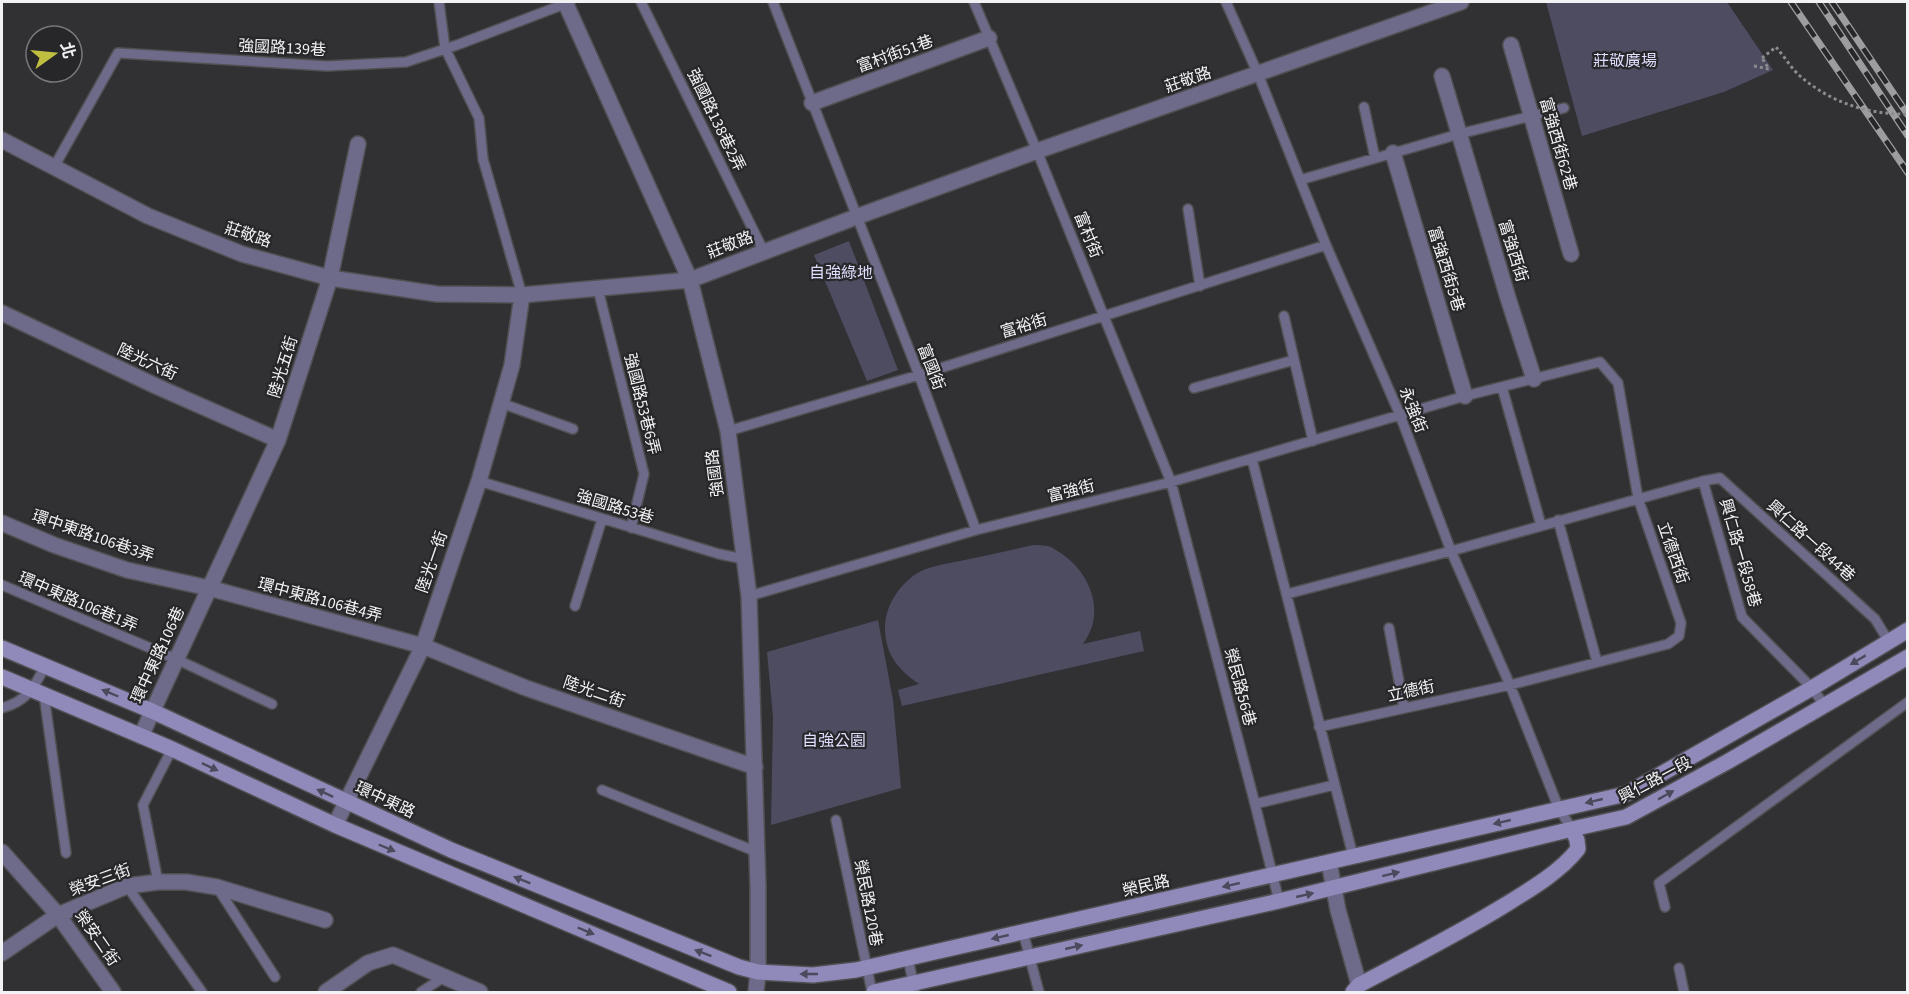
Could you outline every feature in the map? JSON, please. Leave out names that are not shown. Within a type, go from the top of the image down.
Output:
[{"type":"street","name":"強國路","points":[[567,2],[690,280],[728,431],[748,596],[755,767],[758,972]]},
{"type":"street","name":"莊敬路","points":[[2,140],[148,216],[242,254],[330,278],[437,294],[522,296],[598,289],[690,280],[1037,151],[1258,74],[1436,6],[1461,2]]},
{"type":"street","name":"富村街51巷","points":[[812,103],[989,38]]},
{"type":"street","name":"富強西街62巷","points":[[1511,45],[1570,254]]},
{"type":"street","name":"富強西街","points":[[1442,76],[1534,379]]},
{"type":"street","name":"陸光五街","points":[[209,588],[278,440],[330,278],[358,144]]},
{"type":"street","name":"富強西街5巷","points":[[1393,153],[1465,396]]},
{"type":"street","name":"陸光一街","points":[[335,825],[423,646],[479,481],[512,365],[522,296]]},
{"type":"street","name":"陸光六街","points":[[2,313],[158,387],[278,440]]},
{"type":"street","name":"環中東路106巷3弄","points":[[2,523],[54,545],[127,570],[209,588]]},
{"type":"street","name":"環中東路106巷4弄","points":[[209,588],[423,646]]},
{"type":"street","name":"環中東路106巷","points":[[141,736],[209,588]]},
{"type":"street","name":"興仁路一段","points":[[1559,809],[1626,794],[1812,688],[1908,630]]},
{"type":"street","name":"陸光二街","points":[[423,646],[526,688],[755,767]]},
{"type":"street","name":"環中東路","points":[[2,648],[152,711],[451,850],[672,941],[758,972]]},
{"type":"street","name":"興仁路一段","points":[[1572,829],[1626,818],[1908,657]]},
{"type":"street","points":[[2,677],[172,749],[335,825],[729,993]]},
{"type":"street","name":"榮民路","points":[[758,972],[813,975],[866,968],[1559,809]]},
{"type":"street","points":[[873,993],[914,988],[1030,957],[1279,901],[1334,888],[1572,829],[1578,849],[1571,858],[1531,889],[1469,927],[1356,989],[1338,910],[1334,888],[1329,862]]},
{"type":"street","name":"榮安二街","points":[[4,859],[58,915],[113,993]]},
{"type":"street","name":"榮安三街","points":[[2,953],[58,915],[127,886],[158,882],[186,882],[217,888],[326,920]]},
{"type":"street","points":[[326,993],[368,963],[393,955],[480,993]]},
{"type":"street","points":[[756,993],[758,972]]},
{"type":"lane","points":[[439,2],[445,48],[479,118],[483,159],[522,296]]},
{"type":"lane","name":"強國路139巷","points":[[54,167],[118,53],[327,66],[406,62],[567,2]]},
{"type":"lane","name":"強國路138巷2弄","points":[[640,2],[764,252]]},
{"type":"lane","points":[[773,2],[856,217]]},
{"type":"lane","name":"富村街","points":[[974,2],[1171,482]]},
{"type":"lane","name":"永強街","points":[[1226,2],[1258,74],[1326,245],[1400,415],[1451,551],[1510,685],[1559,809],[1572,829]]},
{"type":"lane","points":[[1364,106],[1375,158]]},
{"type":"lane","points":[[1300,180],[1459,134],[1564,108]]},
{"type":"lane","points":[[1188,209],[1200,286]]},
{"type":"lane","name":"富國街","points":[[856,217],[976,530]]},
{"type":"lane","name":"富裕街","points":[[728,431],[918,375],[1326,245]]},
{"type":"lane","name":"強國路53巷6弄","points":[[598,289],[644,474],[631,528]]},
{"type":"lane","points":[[1284,316],[1313,441]]},
{"type":"lane","points":[[1194,388],[1294,360]]},
{"type":"lane","points":[[1287,594],[1638,498],[1618,383],[1600,362],[1400,415]]},
{"type":"lane","points":[[1502,387],[1541,525]]},
{"type":"lane","points":[[501,403],[573,429]]},
{"type":"lane","name":"富強街","points":[[748,596],[976,530],[1171,482],[1400,415]]},
{"type":"lane","points":[[1252,459],[1353,856]]},
{"type":"lane","name":"興仁路一段44巷","points":[[1703,481],[1720,478],[1875,619],[1889,642]]},
{"type":"lane","name":"強國路53巷","points":[[479,481],[719,554],[744,559]]},
{"type":"lane","name":"興仁路一段58巷","points":[[1638,498],[1703,481],[1742,616],[1812,688],[1825,706]]},
{"type":"lane","name":"榮民路56巷","points":[[1171,482],[1279,901]]},
{"type":"lane","name":"立德西街","points":[[1510,685],[1668,644],[1679,636],[1681,623],[1638,498]]},
{"type":"lane","points":[[575,606],[602,519]]},
{"type":"lane","points":[[1558,520],[1597,662]]},
{"type":"lane","name":"環中東路106巷1弄","points":[[2,585],[176,659],[272,704]]},
{"type":"lane","points":[[1389,628],[1404,708]]},
{"type":"lane","points":[[45,666],[39,693],[66,854]]},
{"type":"lane","name":"立德街","points":[[1319,727],[1510,685]]},
{"type":"lane","points":[[2,708],[39,693]]},
{"type":"lane","points":[[1665,907],[1659,883],[1908,702]]},
{"type":"lane","points":[[158,882],[144,805],[172,749]]},
{"type":"lane","points":[[1255,804],[1334,784]]},
{"type":"lane","points":[[602,790],[757,852]]},
{"type":"lane","name":"榮民路120巷","points":[[836,820],[873,993]]},
{"type":"lane","points":[[127,886],[202,993]]},
{"type":"lane","points":[[217,888],[275,977]]},
{"type":"lane","points":[[1023,932],[1039,993]]},
{"type":"lane","points":[[908,958],[914,988]]},
{"type":"lane","points":[[1679,968],[1684,993]]},
{"type":"lane","points":[[421,993],[444,977]]},
{"type":"path","points":[[1754,66],[1769,69],[1762,58],[1776,47],[1799,75],[1828,96],[1861,109],[1887,115],[1908,114]]},
{"type":"green space","name":"莊敬廣場","points":[[1546,2],[1727,2],[1773,70],[1724,92],[1582,136]]},
{"type":"green space","name":"自強綠地","points":[[849,241],[898,370],[867,381],[814,255]]},
{"type":"green space","points":[[1033,545],[1048,546],[1068,558],[1087,583],[1094,602],[1094,613],[1091,629],[1083,644],[1140,631],[1144,651],[902,706],[898,690],[919,684],[894,661],[886,638],[887,612],[898,591],[909,579],[926,569]]},
{"type":"green space","name":"自強公園","points":[[878,620],[893,700],[901,788],[771,825],[773,717],[767,652]]},
{"type":"railway","points":[[1791,2],[1908,173]]},
{"type":"railway","points":[[1819,2],[1908,136]]},
{"type":"railway","points":[[1832,2],[1908,115]]}]
